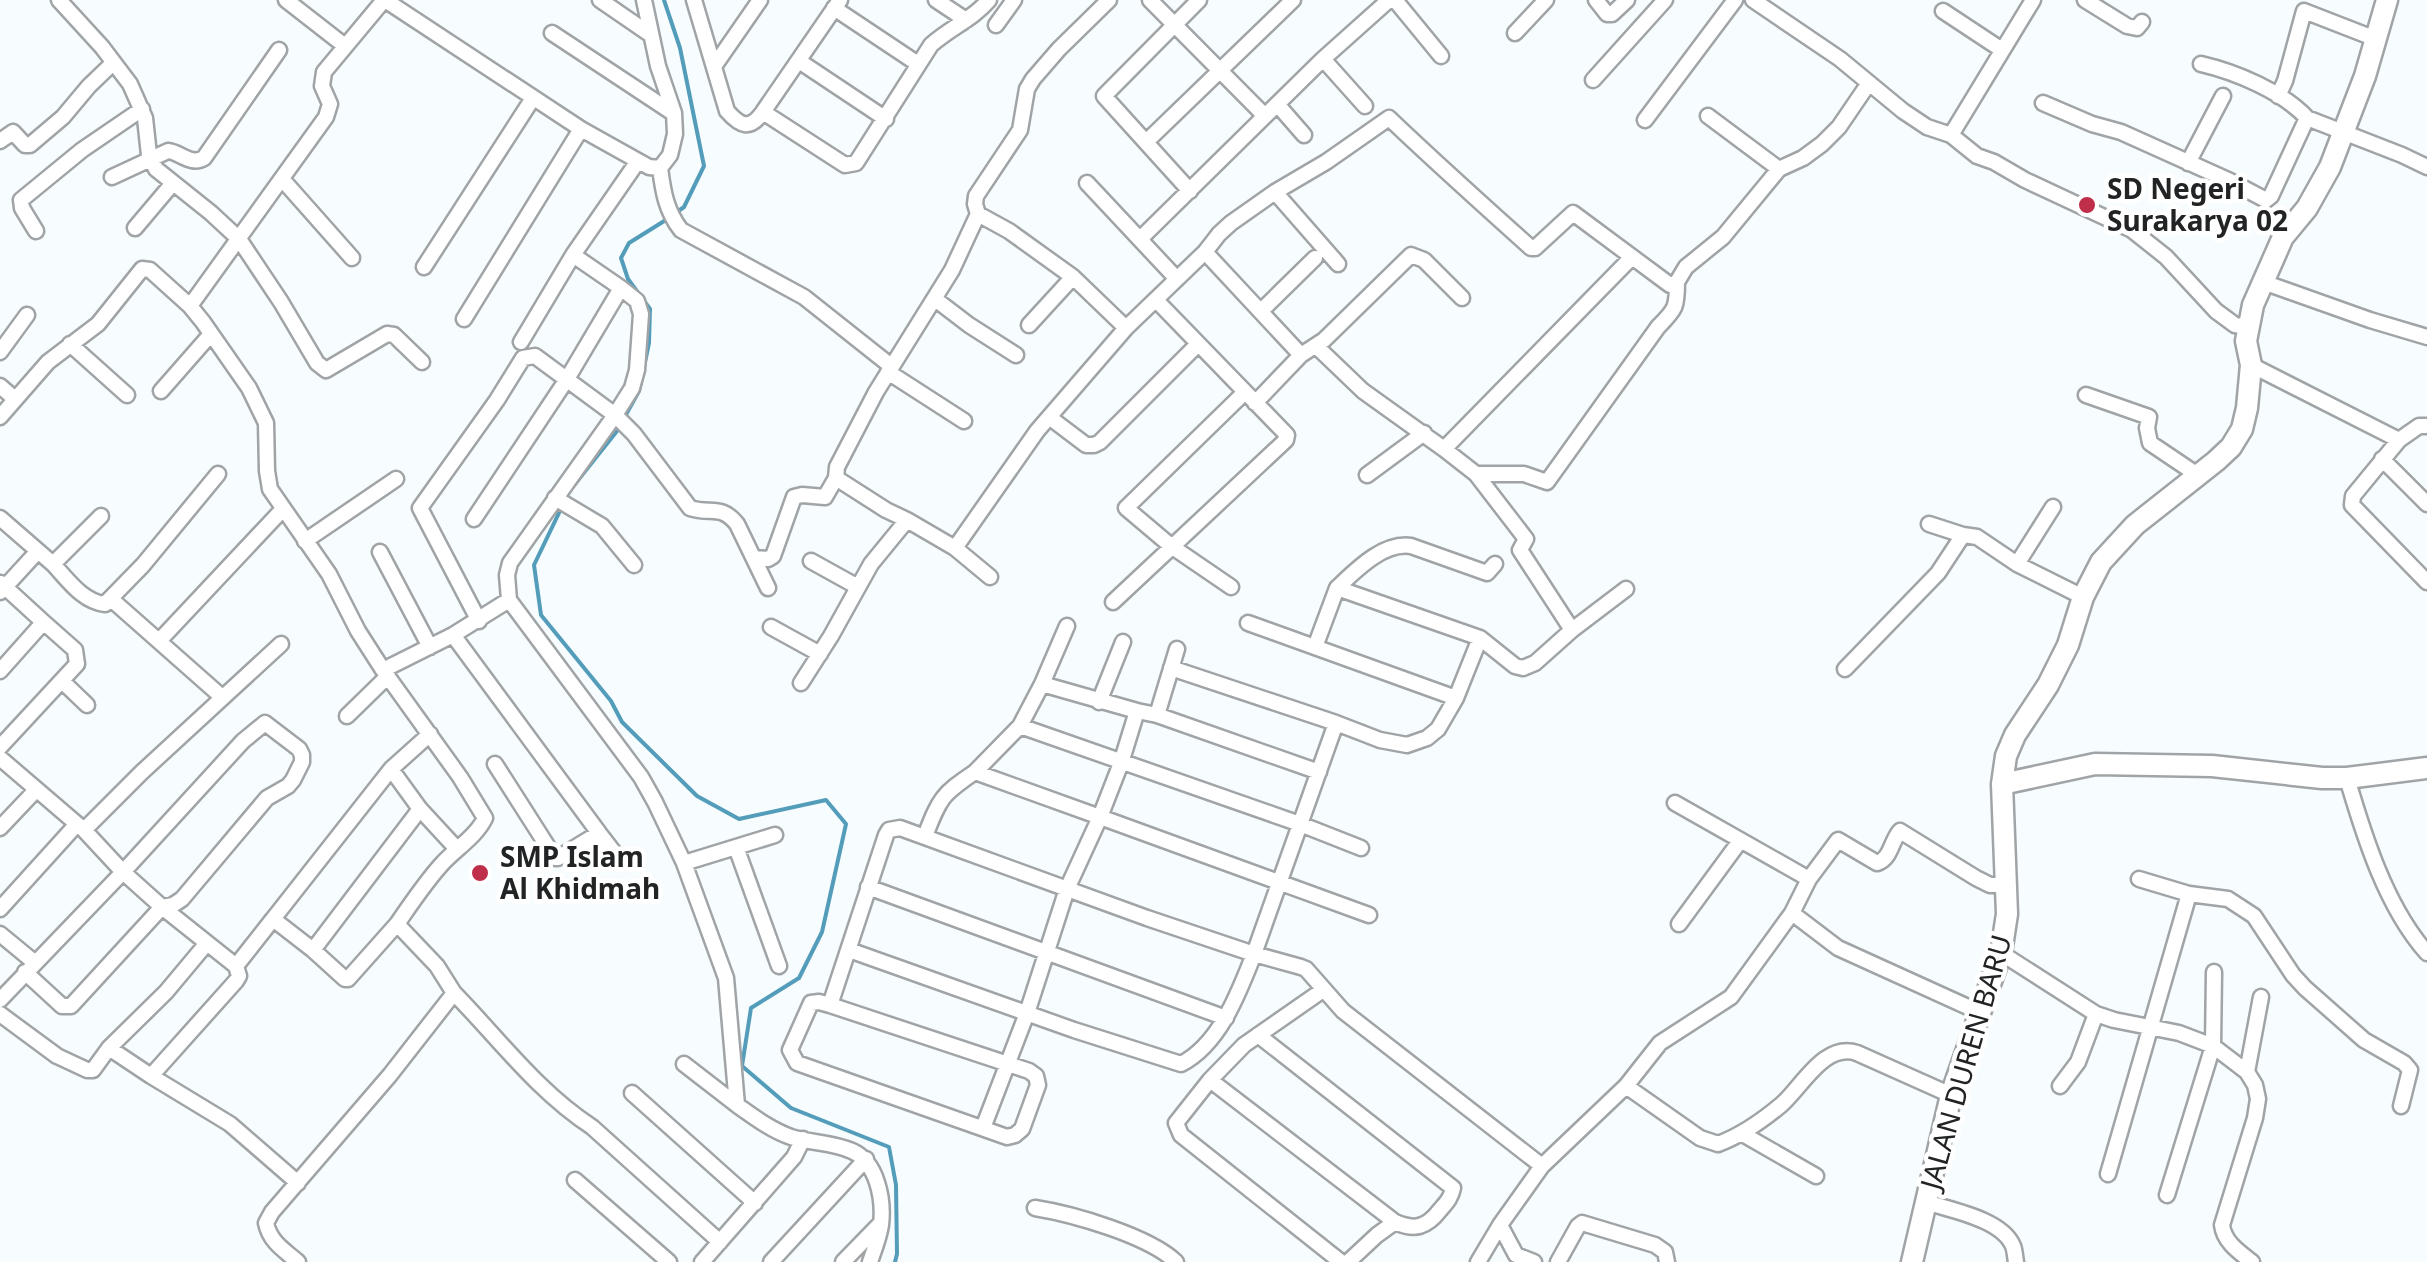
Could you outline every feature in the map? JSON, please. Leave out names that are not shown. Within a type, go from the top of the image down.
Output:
[{"type":"street","points":[[58,0],[130,84],[148,128],[150,160],[156,169],[238,239],[318,364],[326,370],[386,334],[394,335],[422,362]]},
{"type":"street","points":[[286,0],[345,46]]},
{"type":"street","points":[[190,306],[328,112],[330,104],[322,77],[384,0],[581,129],[649,167],[660,168]]},
{"type":"street","points":[[600,0],[651,35]]},
{"type":"street","points":[[644,0],[665,94],[674,113],[670,155],[660,168],[665,204],[676,224],[804,296],[889,369],[964,421]]},
{"type":"street","points":[[694,0],[727,111],[750,125],[837,4],[918,64]]},
{"type":"street","points":[[715,65],[760,0]]},
{"type":"street","points":[[936,0],[966,20]]},
{"type":"street","points":[[763,112],[845,166],[856,163],[918,64],[941,36],[978,13],[990,0]]},
{"type":"street","points":[[996,25],[1014,0]]},
{"type":"street","points":[[754,558],[768,560],[773,556],[794,496],[825,498],[836,478],[840,459],[889,369],[952,270],[978,214],[976,196],[1020,130],[1032,79],[1108,0]]},
{"type":"street","points":[[1150,0],[1265,116]]},
{"type":"street","points":[[1190,191],[1104,96],[1199,0]]},
{"type":"street","points":[[1146,142],[1293,0]]},
{"type":"street","points":[[1140,239],[1323,59],[1392,0],[1441,56]]},
{"type":"street","points":[[1515,33],[1546,0]]},
{"type":"street","points":[[1596,0],[1607,14],[1618,10],[1626,0]]},
{"type":"street","points":[[1593,80],[1665,0]]},
{"type":"street","points":[[1644,120],[1735,0]]},
{"type":"street","points":[[1753,0],[1808,36],[1928,128],[1951,134],[1977,156],[2132,230],[2166,257],[2216,311],[2234,325],[2248,327]]},
{"type":"street","points":[[1951,134],[2033,0]]},
{"type":"street","points":[[2085,0],[2128,26],[2137,28],[2142,22]]},
{"type":"street","name":"JALAN DUREN BARU","points":[[1912,1262],[1951,1095],[2001,952],[2007,914],[2002,784],[2006,756],[2055,672],[2083,596],[2101,562],[2135,526],[2231,447],[2242,429],[2251,365],[2246,342],[2253,305],[2283,237],[2307,208],[2330,167],[2387,0]]},
{"type":"street","points":[[1944,11],[2002,50]]},
{"type":"street","points":[[2278,96],[2304,11],[2376,39]]},
{"type":"street","points":[[552,33],[674,113]]},
{"type":"street","points":[[112,177],[171,150],[192,160],[204,158],[279,50]]},
{"type":"street","points":[[1323,59],[1365,106]]},
{"type":"street","points":[[799,61],[886,119]]},
{"type":"street","points":[[0,141],[13,132],[25,146],[30,145],[63,117],[113,63]]},
{"type":"street","points":[[2201,64],[2238,76],[2278,96],[2308,118],[2427,167]]},
{"type":"street","points":[[1476,474],[1524,474],[1547,482],[1677,304],[1677,282],[1686,267],[1723,236],[1779,169],[1803,158],[1839,127],[1869,83]]},
{"type":"street","points":[[2188,163],[2223,96]]},
{"type":"street","points":[[424,267],[533,98]]},
{"type":"street","points":[[1277,104],[1304,135]]},
{"type":"street","points":[[2044,104],[2120,132],[2268,200],[2308,118]]},
{"type":"street","points":[[36,231],[21,200],[82,150],[142,109]]},
{"type":"street","points":[[1708,116],[1779,169]]},
{"type":"street","points":[[956,548],[1048,417],[1126,328],[1231,222],[1389,118],[1531,248],[1573,213],[1670,285],[1677,282]]},
{"type":"street","points":[[464,319],[581,129]]},
{"type":"street","points":[[522,342],[573,255],[638,161]]},
{"type":"street","points":[[282,179],[352,258]]},
{"type":"street","points":[[136,228],[173,183]]},
{"type":"street","points":[[1087,183],[1176,278]]},
{"type":"street","points":[[1275,192],[1338,264]]},
{"type":"street","points":[[978,214],[1023,240],[1073,277],[1126,328]]},
{"type":"street","points":[[1204,252],[1301,355]]},
{"type":"street","points":[[573,255],[621,288],[640,308],[636,379],[616,417],[510,562],[509,600],[641,778],[684,863],[726,978],[737,1106]]},
{"type":"street","points":[[1231,586],[1172,546],[1129,511],[1128,504],[1316,346],[1411,255],[1424,260],[1462,298]]},
{"type":"street","points":[[1444,448],[1632,257]]},
{"type":"street","points":[[1261,310],[1315,258]]},
{"type":"street","points":[[0,416],[48,362],[98,324],[142,269],[150,270],[190,306],[249,388],[264,415],[270,489],[329,574],[358,631],[481,809],[484,818],[476,831],[437,869],[348,979],[274,919]]},
{"type":"street","points":[[1029,325],[1073,277]]},
{"type":"street","points":[[2263,282],[2427,338]]},
{"type":"street","points":[[474,519],[567,379],[621,288]]},
{"type":"street","points":[[935,300],[1016,355]]},
{"type":"street","points":[[1113,602],[1286,440],[1286,431],[1156,300]]},
{"type":"street","points":[[0,352],[26,315]]},
{"type":"street","points":[[161,391],[211,334]]},
{"type":"street","points":[[70,344],[127,395]]},
{"type":"street","points":[[1048,417],[1086,445],[1100,442],[1198,344]]},
{"type":"street","points":[[1316,346],[1363,391],[1476,474],[1526,538],[1520,550],[1572,630]]},
{"type":"street","points":[[479,621],[420,508],[524,358],[535,356],[634,434],[690,508],[702,512],[722,510],[730,516],[768,588]]},
{"type":"street","points":[[2251,365],[2399,440]]},
{"type":"street","points":[[0,386],[15,399]]},
{"type":"street","points":[[2086,395],[2149,417],[2150,444],[2199,476]]},
{"type":"street","points":[[2427,426],[2419,426],[2399,440],[2353,496],[2352,505],[2427,582]]},
{"type":"street","points":[[1367,475],[1424,433]]},
{"type":"street","points":[[2382,459],[2427,504]]},
{"type":"street","points":[[0,518],[86,598],[105,604],[143,565],[218,474]]},
{"type":"street","points":[[836,478],[956,548],[990,578]]},
{"type":"street","points":[[305,541],[396,480]]},
{"type":"street","points":[[558,499],[602,526],[634,565]]},
{"type":"street","points":[[2017,564],[2054,507]]},
{"type":"street","points":[[159,641],[283,509]]},
{"type":"street","points":[[53,564],[100,516]]},
{"type":"street","points":[[801,683],[870,564],[907,520]]},
{"type":"street","points":[[1929,524],[1977,537],[2017,564],[2083,596]]},
{"type":"street","points":[[1845,668],[1938,573],[1963,535]]},
{"type":"street","points":[[1314,647],[1337,588],[1385,550],[1401,544],[1411,546],[1488,573],[1496,564]]},
{"type":"street","points":[[0,748],[77,664],[75,650],[2,587],[38,551]]},
{"type":"street","points":[[380,552],[430,646]]},
{"type":"street","points":[[811,562],[858,587]]},
{"type":"street","points":[[1337,588],[1480,638],[1523,668],[1536,663],[1626,589]]},
{"type":"street","points":[[111,599],[222,697]]},
{"type":"street","points":[[346,716],[386,673],[509,600]]},
{"type":"street","points":[[0,671],[38,631],[40,619]]},
{"type":"street","points":[[1248,623],[1456,698]]},
{"type":"street","points":[[925,836],[948,790],[976,772],[1020,726],[1066,626]]},
{"type":"street","points":[[772,627],[820,654]]},
{"type":"street","points":[[453,635],[616,855]]},
{"type":"street","points":[[1171,668],[1396,744],[1416,744],[1438,729],[1456,698],[1480,638]]},
{"type":"street","points":[[1099,702],[1122,642]]},
{"type":"street","points":[[0,909],[80,827],[282,644]]},
{"type":"street","points":[[1157,715],[1177,649]]},
{"type":"street","points":[[62,681],[87,705]]},
{"type":"street","points":[[1042,684],[1157,715],[1319,772]]},
{"type":"street","points":[[983,1128],[1068,889],[1138,712]]},
{"type":"street","points":[[849,950],[1181,1064],[1196,1054],[1226,1018],[1254,954],[1336,722]]},
{"type":"street","points":[[0,934],[30,967],[62,1006],[71,1006],[162,907],[182,899],[267,798],[288,786],[302,762],[299,749],[265,723],[243,741],[123,872],[30,967],[0,1000]]},
{"type":"street","points":[[1020,726],[1361,848]]},
{"type":"street","points":[[236,966],[390,769],[430,734]]},
{"type":"street","points":[[0,758],[80,827],[162,907],[236,966],[236,981],[150,1076]]},
{"type":"street","points":[[495,764],[555,858],[599,833]]},
{"type":"street","points":[[2002,784],[2095,764],[2212,766],[2322,778],[2427,768]]},
{"type":"street","points":[[390,769],[456,848]]},
{"type":"street","points":[[976,772],[1370,915]]},
{"type":"street","points":[[2347,778],[2363,833],[2396,906],[2427,954]]},
{"type":"street","points":[[0,828],[36,790]]},
{"type":"street","points":[[1675,803],[1808,880]]},
{"type":"street","points":[[312,950],[420,809]]},
{"type":"street","points":[[830,1006],[889,830],[900,828],[1306,970],[1343,1011],[1542,1166]]},
{"type":"street","points":[[1478,1262],[1542,1166],[1626,1086],[1660,1043],[1731,996],[1792,913],[1808,880],[1838,840],[1877,864],[1886,857],[1900,831],[1976,878],[1990,884],[2006,884]]},
{"type":"street","points":[[684,863],[775,834]]},
{"type":"street","points":[[1679,924],[1740,841]]},
{"type":"street","points":[[736,847],[779,966]]},
{"type":"street","points":[[2140,879],[2189,894],[2228,899],[2254,916],[2305,988],[2364,1040],[2410,1070],[2401,1106]]},
{"type":"street","points":[[868,888],[1226,1018]]},
{"type":"street","points":[[2108,1174],[2189,894]]},
{"type":"street","points":[[1792,913],[1838,948],[1979,1012]]},
{"type":"street","points":[[396,924],[540,1087],[592,1127],[720,1242]]},
{"type":"street","points":[[0,1014],[57,1056],[87,1070],[96,1068],[109,1048],[166,992],[207,943]]},
{"type":"street","points":[[2001,952],[2104,1017],[2179,1033],[2214,1046],[2246,1072],[2255,1085],[2258,1100],[2222,1225],[2230,1243],[2252,1262]]},
{"type":"street","points":[[2167,1195],[2214,1046],[2214,972]]},
{"type":"street","points":[[1320,986],[1244,1046],[1210,1080],[1176,1123],[1177,1130],[1344,1262],[1395,1222]]},
{"type":"street","points":[[298,1262],[275,1242],[266,1223],[454,993]]},
{"type":"street","points":[[2246,1072],[2261,997]]},
{"type":"street","points":[[811,1002],[819,1002],[1008,1064],[1029,1071],[1036,1076],[1038,1085],[1022,1129],[1008,1136],[797,1063],[790,1050],[807,1008],[811,1002]]},
{"type":"street","points":[[2060,1086],[2104,1017]]},
{"type":"street","points":[[1210,1080],[1395,1222],[1409,1228],[1432,1220],[1452,1195],[1453,1188],[1258,1035]]},
{"type":"street","points":[[109,1048],[230,1124],[298,1182]]},
{"type":"street","points":[[1626,1086],[1712,1143],[1740,1133],[1782,1105],[1814,1070],[1835,1052],[1844,1050],[1951,1095]]},
{"type":"street","points":[[684,1064],[737,1106],[778,1131],[852,1151],[866,1159],[872,1167],[882,1209],[870,1262]]},
{"type":"street","points":[[632,1093],[755,1202]]},
{"type":"street","points":[[1740,1133],[1816,1176]]},
{"type":"street","points":[[702,1262],[794,1156],[803,1139]]},
{"type":"street","points":[[771,1262],[866,1159]]},
{"type":"street","points":[[575,1180],[669,1262]]},
{"type":"street","points":[[1926,1202],[1999,1229],[2012,1246],[2016,1262]]},
{"type":"street","points":[[1035,1208],[1103,1225],[1176,1262]]},
{"type":"street","points":[[844,1262],[882,1222]]},
{"type":"street","points":[[1558,1262],[1582,1223],[1655,1245],[1665,1252],[1667,1262]]},
{"type":"street","points":[[1500,1225],[1514,1259],[1534,1262]]},
{"type":"waterway","points":[[664,0],[680,48],[704,166],[684,207],[677,212]]},
{"type":"waterway","points":[[575,484],[617,431],[639,391],[649,343],[650,309],[628,279],[621,258],[629,243],[669,218]]},
{"type":"waterway","points":[[569,492],[534,565],[541,615],[611,701],[622,722],[697,796],[739,819],[826,800],[846,824],[822,932],[799,978],[751,1008],[742,1066],[791,1108],[889,1147],[896,1185],[895,1262]]},
{"type":"place","name":"SD Negeri Surakarya 02","points":[[2087,205]]},
{"type":"place","name":"SMP Islam Al Khidmah","points":[[480,873]]}]
